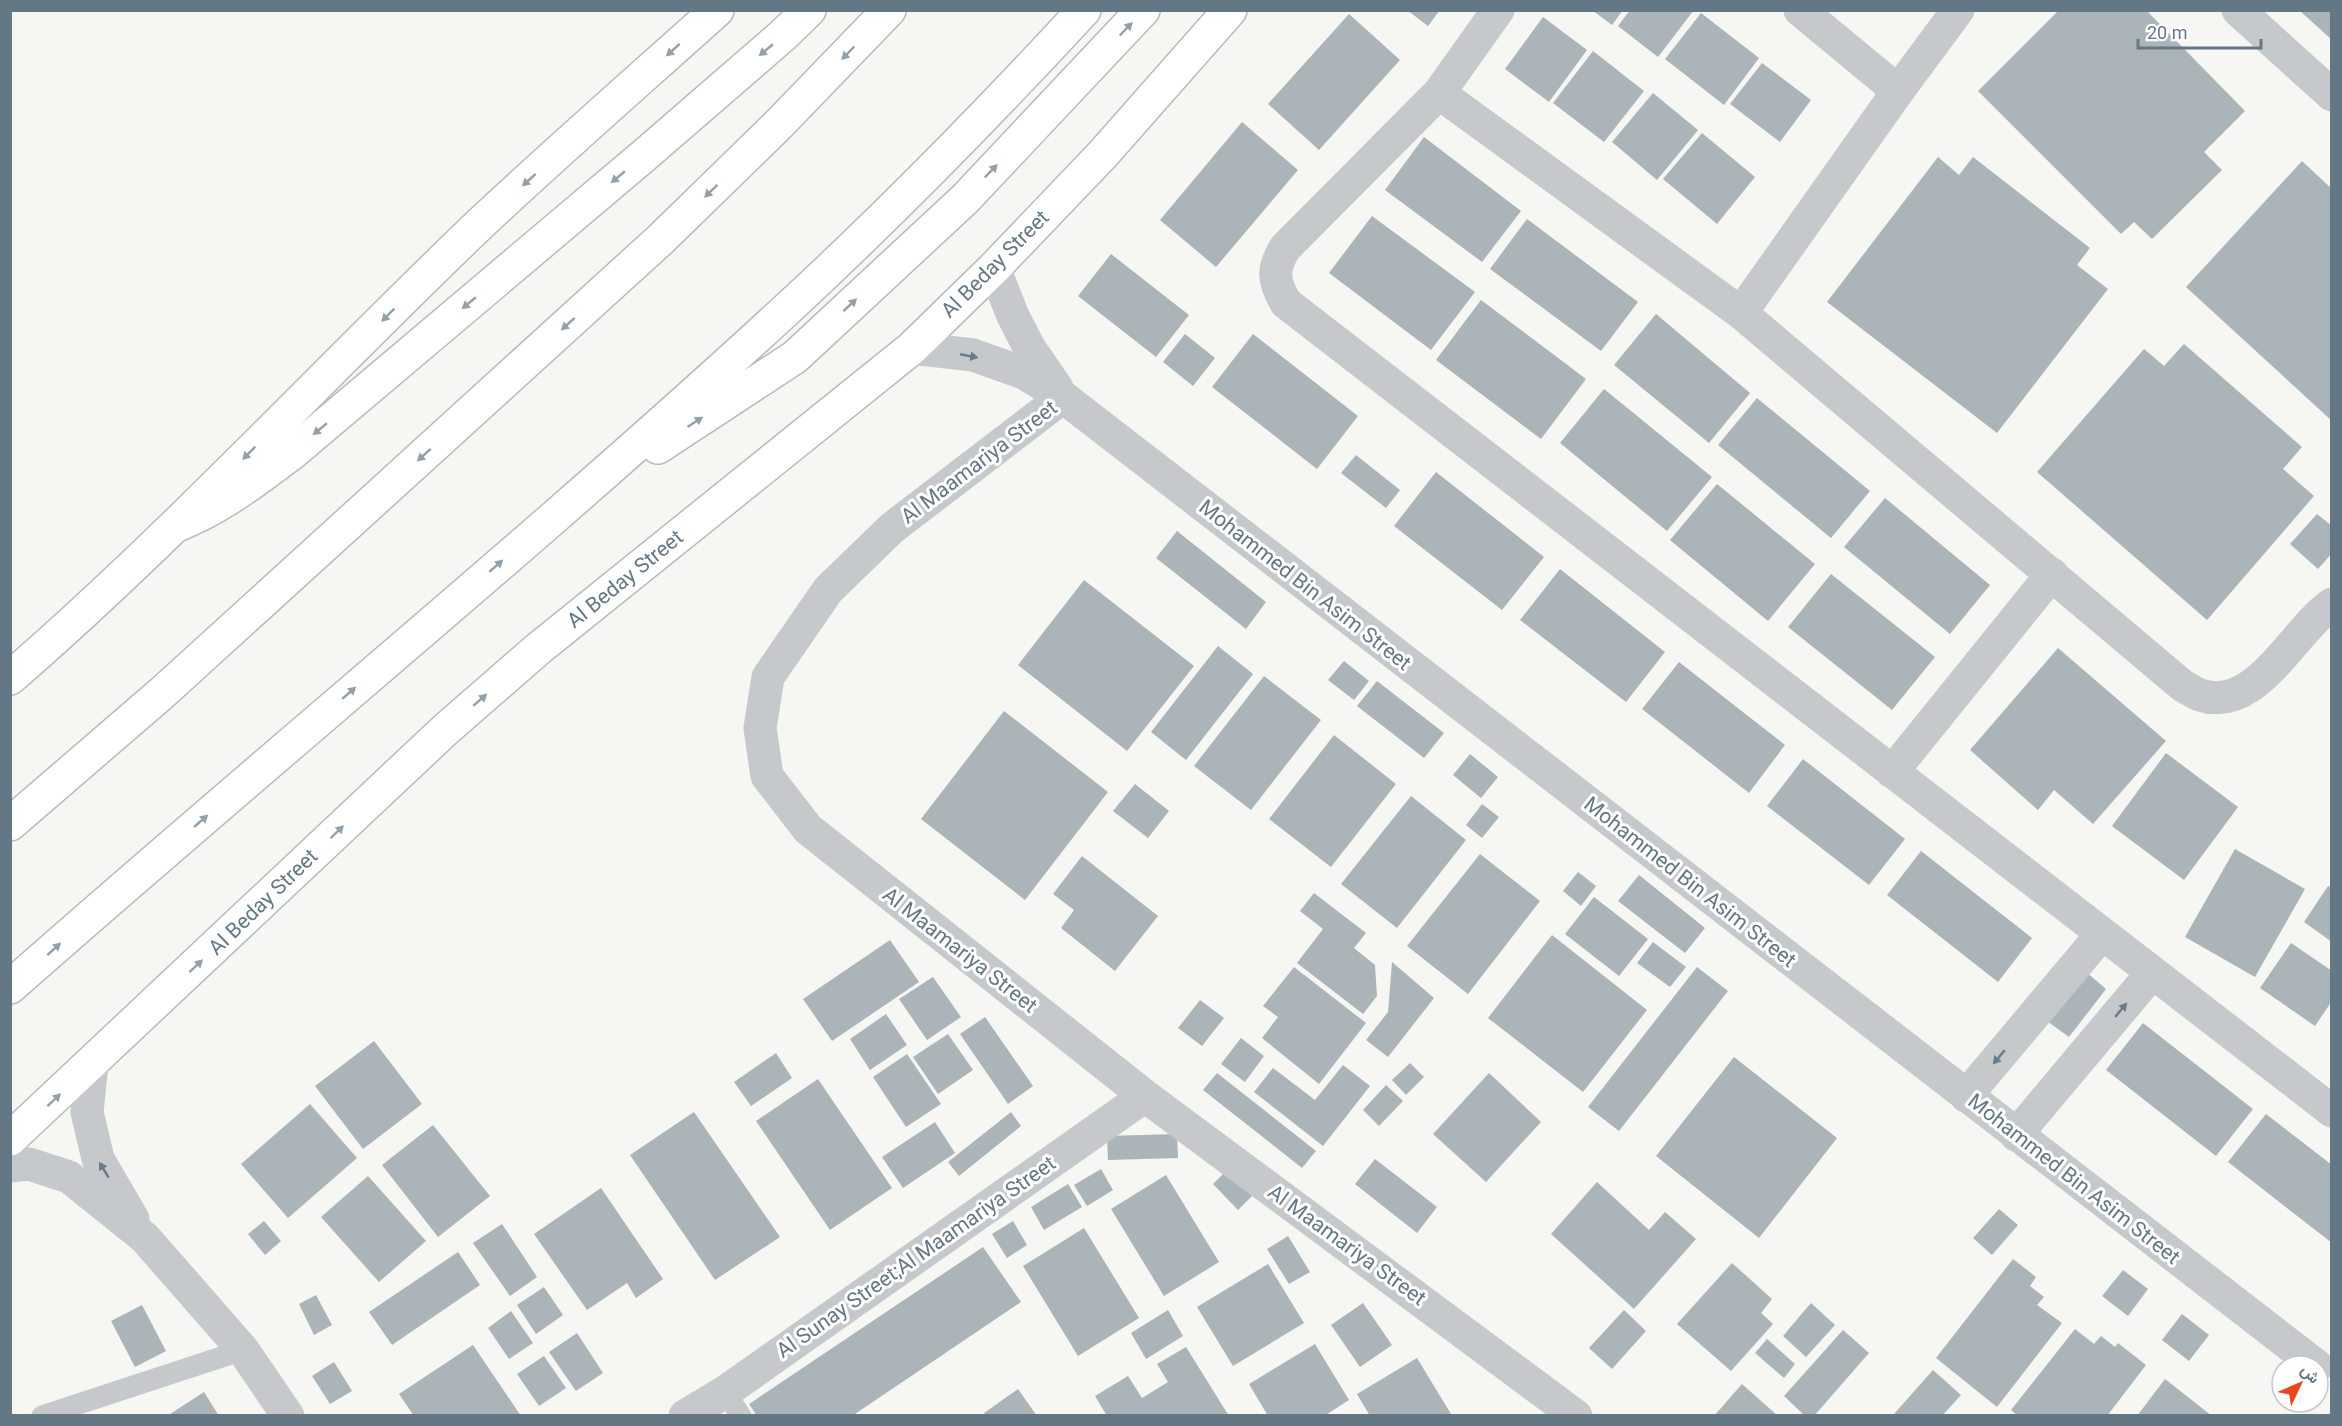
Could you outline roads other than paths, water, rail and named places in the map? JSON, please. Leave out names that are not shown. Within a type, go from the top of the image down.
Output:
[{"type":"main road","points":[[10,678],[59,636],[177,525],[482,223],[717,10]]},
{"type":"main road","points":[[177,525],[202,515],[234,497],[292,453],[647,153],[809,10]]},
{"type":"main road","points":[[10,824],[171,685],[661,239],[778,125],[889,10]]},
{"type":"main road","points":[[10,987],[558,512],[804,293],[921,181],[1084,10]]},
{"type":"main road","points":[[558,512],[795,357],[965,199],[1143,10]]},
{"type":"main road","name":"Al Beday Street","points":[[10,1139],[462,716],[538,650],[912,348],[1103,154],[1230,10]]},
{"type":"street","points":[[1498,10],[1439,93],[1285,248],[1277,261],[1275,275],[1278,290],[1286,303],[2330,1108]]},
{"type":"street","points":[[1800,10],[1898,91]]},
{"type":"street","points":[[1742,313],[1898,91],[1958,10]]},
{"type":"street","points":[[2238,10],[2331,95]]},
{"type":"street","points":[[1439,93],[1742,313],[2183,686],[2200,695],[2218,698],[2236,694],[2253,686],[2316,616],[2331,604]]},
{"type":"street","name":"Mohammed Bin Asim Street","points":[[993,268],[1030,350],[1063,397]]},
{"type":"street","name":"Mohammed Bin Asim Street","points":[[912,348],[973,355],[1024,373],[1063,397],[2302,1354]]},
{"type":"street","name":"Al Maamariya Street","points":[[1063,397],[892,528],[828,590],[768,677],[760,728],[768,776],[808,829],[1145,1096],[1560,1412]]},
{"type":"street","points":[[1892,771],[2052,574]]},
{"type":"street","points":[[1966,1096],[2102,934]]},
{"type":"street","points":[[2016,1135],[2152,973]]},
{"type":"street","points":[[92,1064],[87,1112],[98,1159],[145,1239]]},
{"type":"street","name":"Al Sunay Street;Al Maamariya Street","points":[[685,1416],[733,1404],[1145,1096]]},
{"type":"street","points":[[10,1166],[29,1164],[69,1177],[145,1239],[243,1350],[288,1416]]},
{"type":"lane","points":[[42,1416],[243,1350]]}]
